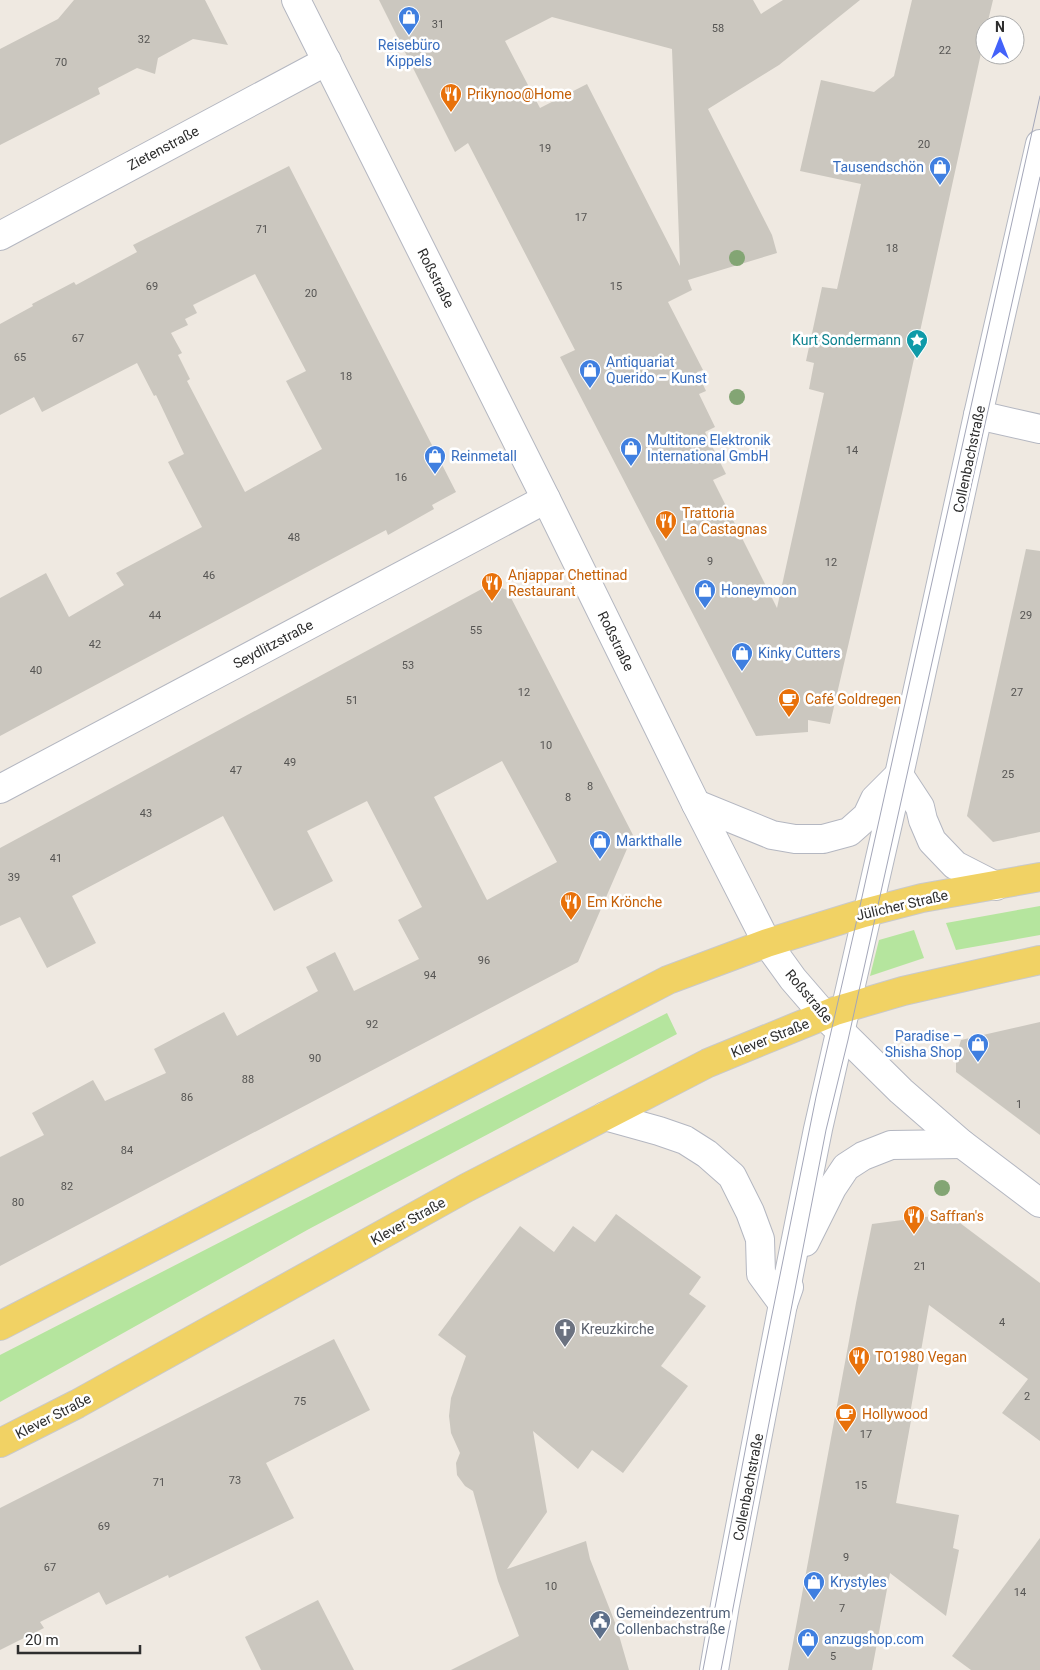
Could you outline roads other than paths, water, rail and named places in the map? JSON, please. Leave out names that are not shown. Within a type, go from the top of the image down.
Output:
[{"type":"main road","name":"Jülicher Straße","points":[[767,943],[868,912],[922,898],[1040,878]]},
{"type":"main road","points":[[0,1326],[668,980],[767,943]]},
{"type":"main road","points":[[837,1019],[912,989],[1040,960]]},
{"type":"main road","name":"Klever Straße","points":[[0,1443],[86,1400],[466,1188],[605,1116],[708,1064],[837,1019]]},
{"type":"street","name":"Roßstraße","points":[[296,0],[767,943],[793,979],[837,1019],[900,1091],[962,1144],[1040,1203]]},
{"type":"street","name":"Zietenstraße","points":[[0,236],[326,61]]},
{"type":"street","name":"Collenbachstraße","points":[[714,1670],[724,1605],[818,1129],[837,1019],[868,912],[1040,144]]},
{"type":"street","points":[[978,415],[1040,429]]},
{"type":"street","name":"Seydlitzstraße","points":[[0,789],[546,499]]},
{"type":"street","points":[[696,804],[772,835],[795,839],[823,839],[849,832],[867,816],[875,799],[899,775],[920,808],[932,841],[955,864],[996,886]]},
{"type":"street","points":[[605,1116],[685,1140],[707,1154],[732,1176],[750,1212],[760,1239],[761,1274],[783,1304]]},
{"type":"street","name":"Collenbachstraße","points":[[783,1304],[804,1244],[832,1188],[846,1167],[863,1156],[891,1145],[962,1144]]},
{"type":"tram line","points":[[703,1670],[816,1097],[1040,96]]},
{"type":"tram line","points":[[721,1670],[826,1130],[848,1040],[1040,177]]},
{"type":"place","name":"Reisebüro Kippels","points":[[409,36]]},
{"type":"place","name":"Prikynoo@Home","points":[[451,113]]},
{"type":"place","name":"Tausendschön","points":[[940,186]]},
{"type":"place","name":"Kurt Sondermann","points":[[917,359]]},
{"type":"place","name":"Antiquariat Querido – Kunst","points":[[590,389]]},
{"type":"place","name":"Multitone Elektronik International GmbH","points":[[631,467]]},
{"type":"place","name":"Reinmetall","points":[[435,475]]},
{"type":"place","name":"Trattoria La Castagnas","points":[[666,540]]},
{"type":"place","name":"Anjappar Chettinad Restaurant","points":[[492,602]]},
{"type":"place","name":"Honeymoon","points":[[705,609]]},
{"type":"place","name":"Kinky Cutters","points":[[742,672]]},
{"type":"place","name":"Café Goldregen","points":[[789,718]]},
{"type":"place","name":"Markthalle","points":[[600,860]]},
{"type":"place","name":"Em Krönche","points":[[571,921]]},
{"type":"place","name":"Paradise – Shisha Shop","points":[[978,1063]]},
{"type":"place","name":"Saffran's","points":[[914,1235]]},
{"type":"place","name":"Kreuzkirche","points":[[565,1348]]},
{"type":"place","name":"TO1980 Vegan","points":[[859,1376]]},
{"type":"place","name":"Hollywood","points":[[846,1433]]},
{"type":"place","name":"Krystyles","points":[[814,1601]]},
{"type":"place","name":"Gemeindezentrum Collenbachstraße","points":[[600,1640]]},
{"type":"place","name":"anzugshop.com","points":[[808,1658]]}]
